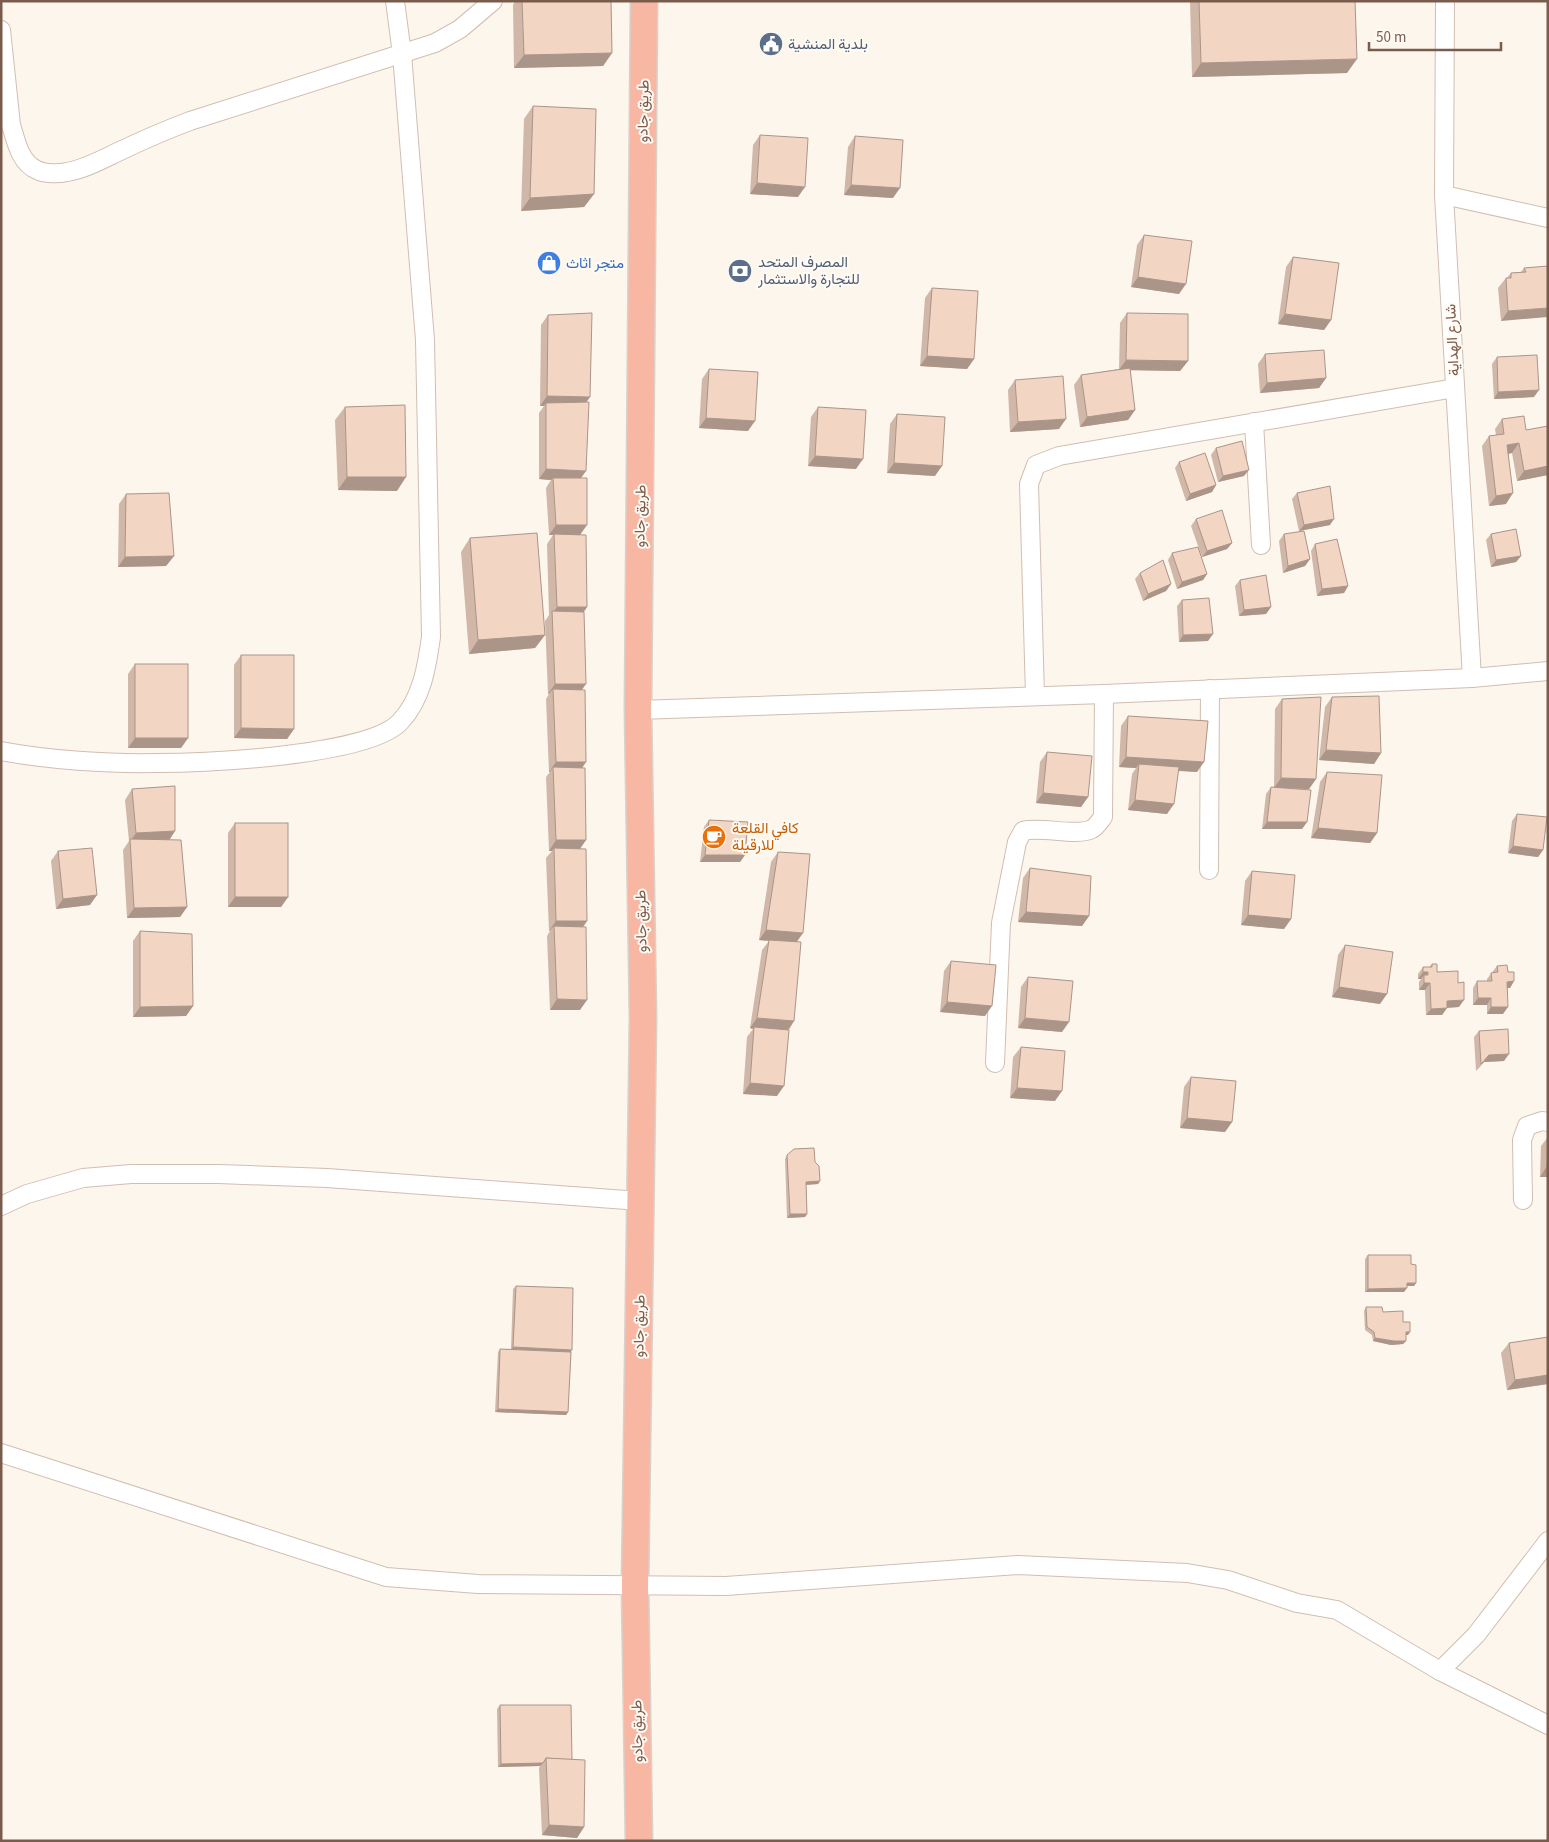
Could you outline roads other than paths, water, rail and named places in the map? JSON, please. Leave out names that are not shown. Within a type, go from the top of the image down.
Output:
[{"type":"highway","name":"طريق جادو","points":[[639,1841],[635,1586],[643,1018],[638,710],[644,1]]},
{"type":"street","points":[[1,751],[84,760],[156,763],[283,755],[367,740],[384,733],[399,723],[407,713],[419,690],[425,673],[431,637],[426,340],[402,54],[395,1]]},
{"type":"street","points":[[1,30],[11,125],[15,138],[26,162],[37,170],[53,174],[84,167],[190,121],[402,54],[449,36],[470,22],[493,1]]},
{"type":"street","name":"شارع الهداية","points":[[1445,1],[1444,194],[1472,678]]},
{"type":"street","points":[[1444,194],[1548,218]]},
{"type":"street","points":[[1035,696],[1029,484],[1036,465],[1059,456],[1455,388]]},
{"type":"street","points":[[1254,422],[1261,545]]},
{"type":"street","points":[[638,710],[1104,694],[1472,678],[1548,671]]},
{"type":"street","points":[[1209,870],[1210,689]]},
{"type":"street","points":[[995,1063],[1001,923],[1017,842],[1023,831],[1033,829],[1081,832],[1092,829],[1103,817],[1104,694]]},
{"type":"street","points":[[1523,1200],[1522,1140],[1527,1126],[1548,1122]]},
{"type":"street","points":[[1,1206],[27,1194],[83,1178],[131,1174],[219,1174],[326,1178],[640,1201]]},
{"type":"street","points":[[1,1454],[386,1577],[478,1584],[726,1586],[1018,1565],[1187,1573],[1228,1580],[1297,1603],[1337,1610],[1440,1671],[1548,1725]]},
{"type":"street","points":[[1440,1671],[1476,1635],[1548,1541]]},
{"type":"place","name":"بلدية المنشية","points":[[771,44]]},
{"type":"place","name":"متجر اثاث","points":[[549,263]]},
{"type":"place","name":"المصرف المتحد للتجارة والاستثمار","points":[[740,271]]},
{"type":"place","name":"كافي القلعة للارقيلة","points":[[714,837]]}]
